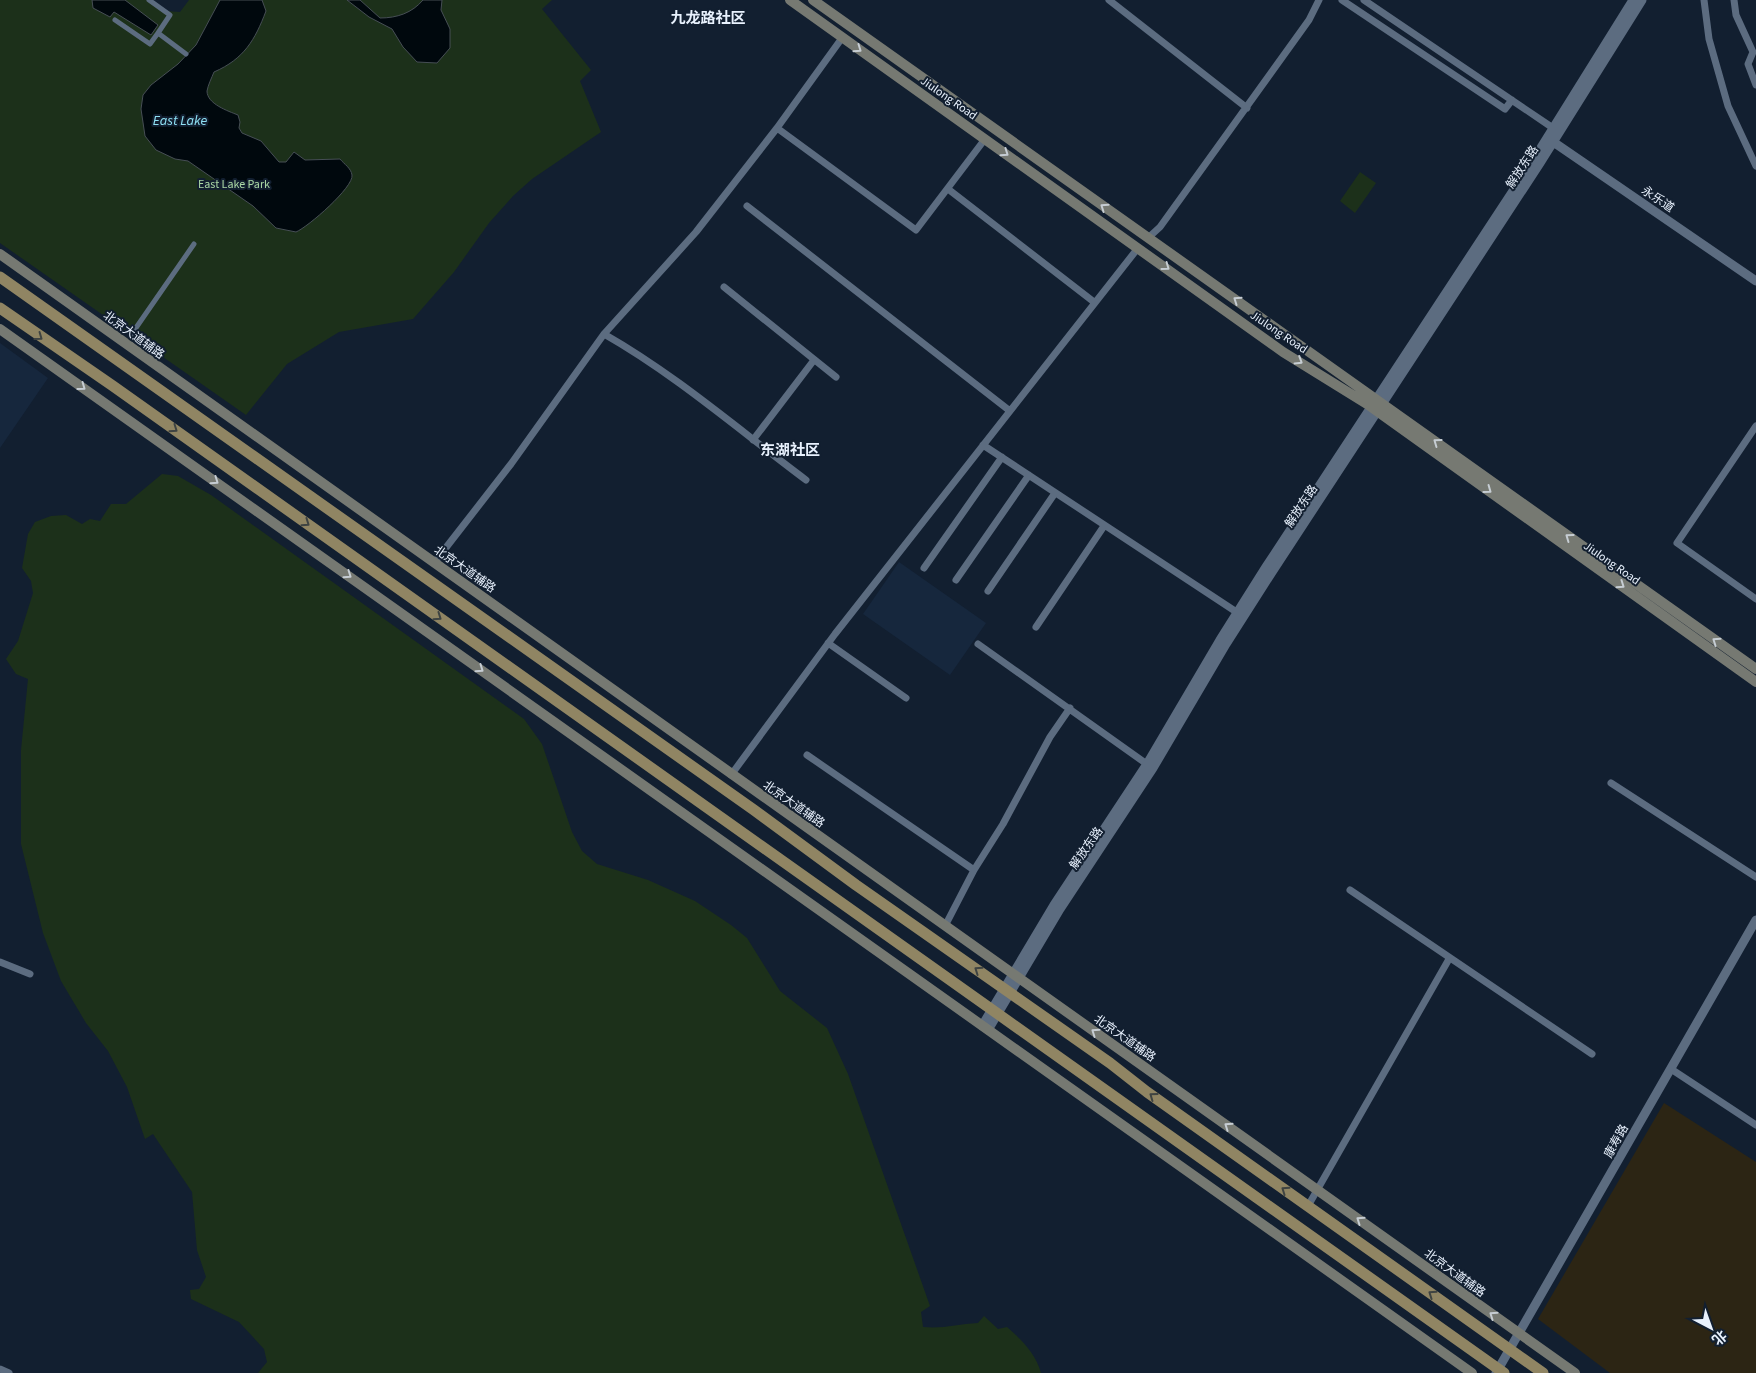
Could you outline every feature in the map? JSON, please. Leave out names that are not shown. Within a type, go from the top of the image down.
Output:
[{"type":"main road","name":"Jiulong Road","points":[[790,0],[1283,352],[1377,405],[1756,669]]},
{"type":"main road","name":"Jiulong Road","points":[[813,0],[1148,238],[1756,682]]},
{"type":"main road","name":"北京大道辅路","points":[[0,254],[1575,1373]]},
{"type":"main road","points":[[0,277],[1008,991],[1543,1373]]},
{"type":"main road","points":[[0,308],[113,386],[1501,1372]]},
{"type":"main road","points":[[0,328],[1472,1373]]},
{"type":"street","points":[[115,20],[150,44],[170,15],[149,0]]},
{"type":"street","points":[[1109,0],[1247,108]]},
{"type":"street","points":[[1148,238],[1160,227],[1247,108],[1309,20],[1319,0]]},
{"type":"street","points":[[1342,0],[1505,109],[1512,100]]},
{"type":"street","points":[[1364,0],[1373,2],[1512,100],[1552,135]]},
{"type":"street","name":"解放东路","points":[[1552,135],[1633,0]]},
{"type":"street","name":"解放东路","points":[[985,1028],[1150,766],[1240,614],[1642,0]]},
{"type":"street","points":[[1704,0],[1709,40],[1728,106],[1756,166]]},
{"type":"street","points":[[1734,0],[1736,15],[1753,52],[1748,64],[1756,84]]},
{"type":"street","points":[[158,33],[186,54]]},
{"type":"street","points":[[434,563],[510,464],[604,334],[696,232],[777,128],[842,38]]},
{"type":"street","points":[[777,128],[916,230],[985,139]]},
{"type":"street","name":"永乐道","points":[[1552,135],[1756,274]]},
{"type":"street","name":"永乐道","points":[[1552,135],[1756,281]]},
{"type":"street","points":[[948,188],[1094,302]]},
{"type":"street","points":[[747,206],[1010,410]]},
{"type":"street","points":[[131,335],[194,244]]},
{"type":"street","points":[[731,774],[828,643],[1138,248]]},
{"type":"street","points":[[724,287],[836,377]]},
{"type":"street","points":[[604,334],[630,349],[692,393],[806,480]]},
{"type":"street","points":[[753,440],[814,360]]},
{"type":"street","points":[[1756,426],[1677,543],[1756,599]]},
{"type":"street","points":[[983,445],[1240,614]]},
{"type":"street","points":[[924,568],[1002,458]]},
{"type":"street","points":[[956,580],[1029,475]]},
{"type":"street","points":[[988,591],[1055,493]]},
{"type":"street","points":[[1036,627],[1104,526]]},
{"type":"street","points":[[828,643],[906,698]]},
{"type":"street","points":[[978,644],[1150,766]]},
{"type":"street","points":[[945,926],[974,870],[1003,824],[1050,737],[1070,708]]},
{"type":"street","points":[[807,755],[974,870]]},
{"type":"street","points":[[1611,783],[1756,877]]},
{"type":"street","points":[[1350,890],[1448,959],[1592,1054]]},
{"type":"street","name":"康寿路","points":[[1501,1372],[1756,920]]},
{"type":"street","name":"康寿路","points":[[1673,1070],[1756,930]]},
{"type":"street","points":[[1308,1206],[1448,959]]},
{"type":"street","points":[[0,962],[30,974]]},
{"type":"street","points":[[1673,1070],[1756,1125]]},
{"type":"street","points":[[0,1369],[8,1373]]},
{"type":"shaded area","points":[[0,343],[48,378],[0,448]]},
{"type":"shaded area","points":[[899,562],[986,623],[950,675],[863,614]]},
{"type":"shaded area","points":[[1664,1103],[1756,1162],[1756,1373],[1610,1373],[1538,1319]]},
{"type":"green space","name":"East Lake Park","points":[[0,0],[150,0],[166,11],[180,12],[189,0],[552,0],[542,9],[591,70],[580,81],[601,132],[532,179],[513,196],[489,223],[454,272],[413,319],[339,332],[287,364],[246,415],[0,243]]},
{"type":"green space","points":[[1360,172],[1376,183],[1355,213],[1340,201]]},
{"type":"green space","points":[[162,474],[178,476],[211,495],[524,719],[542,744],[572,832],[582,851],[597,864],[648,880],[695,901],[747,938],[780,991],[827,1028],[848,1074],[930,1306],[921,1312],[923,1327],[944,1327],[978,1323],[984,1316],[998,1329],[1007,1327],[1018,1337],[1036,1360],[1041,1373],[258,1373],[267,1362],[264,1349],[239,1322],[191,1299],[190,1290],[199,1289],[206,1277],[197,1250],[192,1192],[153,1134],[145,1139],[127,1087],[108,1051],[86,1023],[61,981],[43,933],[21,844],[21,750],[28,679],[16,674],[6,659],[18,641],[33,593],[31,581],[22,568],[28,534],[35,522],[51,516],[66,515],[82,524],[90,519],[100,521],[111,504],[126,504]]},
{"type":"water","points":[[92,0],[125,0],[158,25],[151,35],[114,12],[110,17],[93,8]]},
{"type":"water","name":"East Lake","points":[[220,0],[262,0],[266,11],[253,40],[247,48],[233,61],[214,72],[207,91],[210,100],[238,115],[239,128],[242,133],[261,141],[279,162],[286,162],[294,152],[305,160],[340,159],[349,168],[352,175],[351,181],[338,197],[320,215],[296,232],[276,228],[253,206],[188,161],[175,159],[156,150],[145,136],[141,109],[143,95],[151,85],[178,64],[196,45]]},
{"type":"water","points":[[347,0],[360,0],[380,18],[404,14],[419,5],[423,0],[442,0],[441,10],[450,29],[450,48],[437,63],[417,62],[403,47],[392,29],[369,17]]},
{"type":"district","name":"九龙路社区","points":[[708,18]]},
{"type":"district","name":"东湖社区","points":[[790,450]]}]
